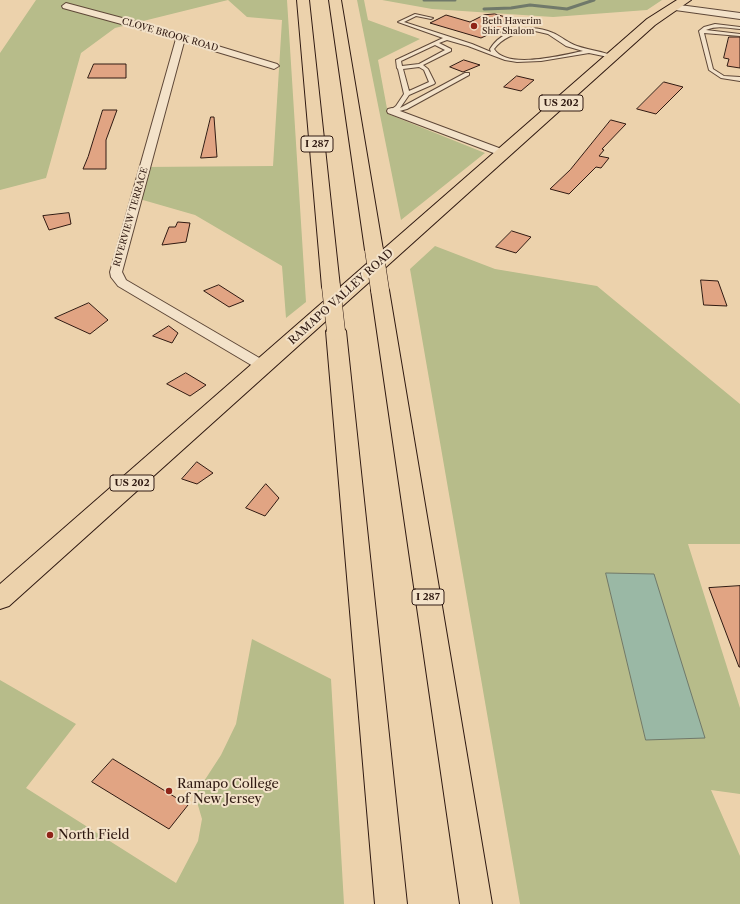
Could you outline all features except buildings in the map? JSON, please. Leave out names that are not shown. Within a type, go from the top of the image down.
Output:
[{"type":"main road","name":"I 287","points":[[303,0],[391,904]]},
{"type":"main road","name":"I 287","points":[[335,0],[476,904]]},
{"type":"main road","name":"RAMAPO VALLEY ROAD","points":[[0,599],[651,22],[678,4]]},
{"type":"street","points":[[678,4],[740,16]]},
{"type":"street","name":"CLOVE BROOK ROAD","points":[[66,6],[274,66]]},
{"type":"street","name":"RIVERVIEW TERRACE","points":[[181,38],[116,272],[117,277],[122,283],[263,366]]},
{"type":"street","points":[[392,111],[503,153]]},
{"type":"lane","points":[[431,18],[415,14],[400,22],[481,49],[487,53],[504,59],[527,62],[587,52]]},
{"type":"lane","points":[[701,31],[707,26],[718,25],[740,28]]},
{"type":"lane","points":[[481,49],[493,47],[494,44],[518,31],[528,30],[550,33],[568,45],[587,52],[613,57]]},
{"type":"lane","points":[[701,31],[740,36]]},
{"type":"lane","points":[[701,31],[711,70],[723,77],[740,79]]},
{"type":"lane","points":[[407,94],[398,60],[447,38]]},
{"type":"lane","points":[[420,66],[424,62],[449,50],[436,43]]},
{"type":"lane","points":[[556,57],[568,45]]},
{"type":"lane","points":[[493,47],[492,49],[497,56]]},
{"type":"lane","points":[[392,111],[398,107],[407,94],[432,82],[426,69],[420,66],[399,68]]},
{"type":"lane","points":[[392,111],[405,108],[467,74]]},
{"type":"green space","points":[[36,0],[228,0],[115,28],[81,53],[46,178],[0,190],[0,53]]},
{"type":"green space","points":[[228,0],[287,0],[306,302],[286,318],[282,266],[195,215],[136,198],[142,167],[273,166],[282,20],[247,17]]},
{"type":"green space","points":[[357,0],[364,0],[368,20],[420,39],[378,60],[388,114],[485,153],[401,220]]},
{"type":"green space","points":[[382,0],[662,0],[647,10],[553,17],[432,9]]},
{"type":"green space","points":[[435,246],[495,269],[597,286],[740,404],[740,544],[688,544],[740,708],[740,794],[711,790],[740,856],[740,904],[520,904],[410,269]]},
{"type":"green space","points":[[252,639],[331,679],[344,904],[0,904],[0,680],[76,724],[26,788],[176,883],[198,841],[202,819],[195,795],[221,755],[236,724]]},
{"type":"shaded area","points":[[606,573],[654,574],[705,738],[646,740]]},
{"type":"waterway","points":[[424,0],[455,0]]},
{"type":"waterway","points":[[484,9],[511,8],[530,5],[567,9],[594,0]]},
{"type":"place","name":"Beth Haverim Shir Shalom","points":[[474,26]]},
{"type":"place","name":"Ramapo College of New Jersey","points":[[169,791]]},
{"type":"place","name":"North Field","points":[[50,835]]}]
